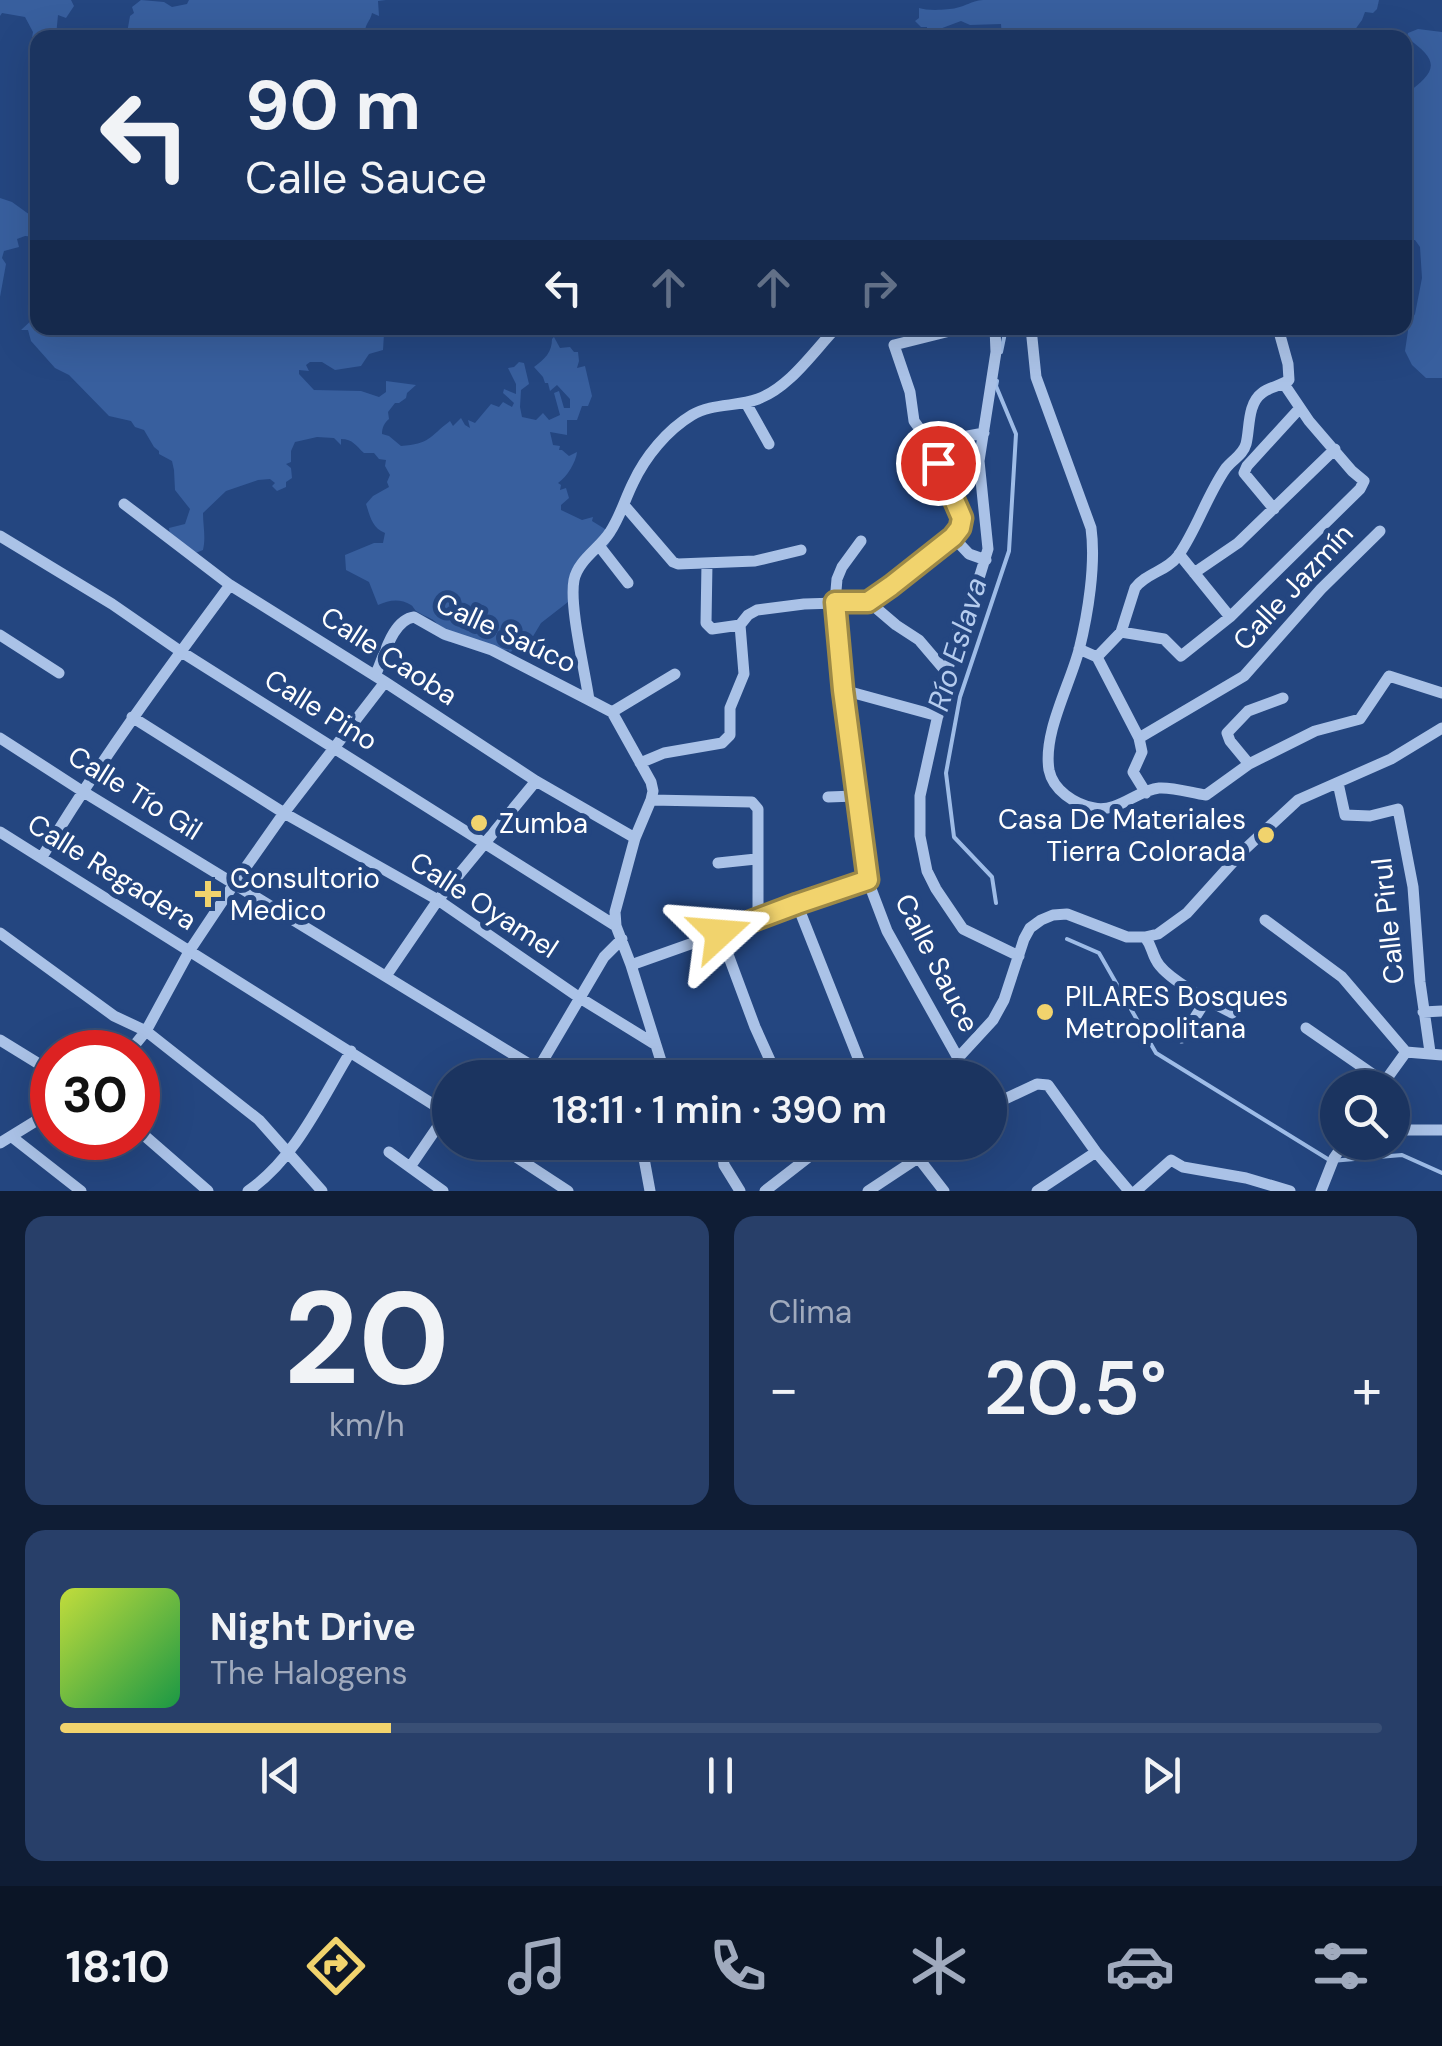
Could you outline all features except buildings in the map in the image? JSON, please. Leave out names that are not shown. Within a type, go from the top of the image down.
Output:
[{"type":"street","points":[[661,1060],[616,926],[615,912],[635,838],[654,791],[612,712],[590,700],[574,604],[574,578],[612,528],[634,481],[672,430],[693,414],[715,406],[762,398],[781,386],[829,335]]},
{"type":"street","points":[[707,564],[706,623],[712,630],[740,625],[757,610],[868,602],[953,537],[962,518],[930,443],[914,421],[910,392],[894,345],[934,335]]},
{"type":"street","points":[[995,335],[979,460],[988,549],[956,638],[920,796],[920,836],[927,871],[964,929],[1019,956]]},
{"type":"street","points":[[1032,335],[1036,377],[1092,528],[1094,554],[1079,648],[1048,746],[1056,788],[1095,809],[1120,805],[1159,788],[1206,795],[1249,764],[1315,731],[1360,719],[1389,676],[1442,693]]},
{"type":"street","points":[[1120,632],[1164,639],[1181,656],[1230,617],[1364,481],[1300,408],[1287,382],[1288,364],[1280,335]]},
{"type":"street","points":[[1274,508],[1244,473],[1251,413],[1258,397],[1287,382]]},
{"type":"street","points":[[746,403],[769,444]]},
{"type":"street","points":[[1097,657],[1120,632],[1139,582],[1166,568],[1179,554],[1227,467],[1248,456],[1300,408]]},
{"type":"street","points":[[930,443],[984,433]]},
{"type":"street","points":[[1194,573],[1238,543],[1335,449]]},
{"type":"street","name":"Calle Caoba","points":[[124,504],[230,584],[536,781],[635,838]]},
{"type":"street","points":[[624,504],[673,562],[755,561],[801,550]]},
{"type":"street","name":"Calle Jazmín","points":[[1139,738],[1244,676],[1380,530]]},
{"type":"street","name":"Calle Pino","points":[[0,536],[616,926]]},
{"type":"street","points":[[953,537],[969,554],[986,560]]},
{"type":"street","name":"Calle Sauce","points":[[861,541],[836,579],[835,602],[868,880],[886,931],[958,1058]]},
{"type":"street","points":[[600,546],[628,583]]},
{"type":"street","points":[[1179,554],[1230,617]]},
{"type":"street","points":[[42,857],[132,717],[230,584]]},
{"type":"street","points":[[868,602],[919,640],[948,674]]},
{"type":"street","name":"Calle Saúco","points":[[380,679],[397,627],[414,617],[444,634],[492,650],[590,700]]},
{"type":"street","points":[[640,763],[664,753],[728,739],[730,708],[744,674],[740,625]]},
{"type":"street","points":[[0,636],[59,673]]},
{"type":"street","points":[[1079,648],[1097,657],[1139,738],[1142,752],[1134,772],[1146,794]]},
{"type":"street","points":[[612,712],[675,674]]},
{"type":"street","points":[[147,1030],[190,950],[284,813],[336,748],[380,679]]},
{"type":"street","points":[[843,690],[938,716]]},
{"type":"street","points":[[1249,764],[1227,733],[1248,711],[1283,698]]},
{"type":"street","name":"Calle Oyamel","points":[[132,717],[284,813],[438,900],[580,998],[654,1042]]},
{"type":"street","points":[[958,1058],[993,1020],[1030,928],[1041,920],[1067,914],[1128,938],[1158,934],[1187,914],[1243,851],[1298,800],[1391,759],[1442,728]]},
{"type":"street","name":"Calle Tío Gil","points":[[0,738],[523,1060]]},
{"type":"street","points":[[386,976],[438,900],[536,781]]},
{"type":"street","name":"Calle Pirul","points":[[1338,782],[1345,814],[1370,816],[1398,809],[1414,887],[1423,1012],[1436,1054]]},
{"type":"street","points":[[828,797],[856,796]]},
{"type":"street","points":[[652,800],[752,802],[758,809],[758,921]]},
{"type":"street","name":"Calle Regadera","points":[[0,832],[432,1103]]},
{"type":"street","points":[[718,863],[756,859]]},
{"type":"street","points":[[631,965],[868,880]]},
{"type":"street","points":[[797,904],[859,1060]]},
{"type":"street","points":[[1265,920],[1342,978],[1406,1052],[1436,1054]]},
{"type":"street","points":[[0,932],[114,1016],[142,1030]]},
{"type":"street","points":[[720,933],[770,1060]]},
{"type":"street","points":[[1145,938],[1158,963],[1173,977],[1232,1012]]},
{"type":"street","points":[[543,1060],[604,957],[622,939]]},
{"type":"street","points":[[1182,1038],[1206,1000]]},
{"type":"street","points":[[1423,1012],[1442,1011]]},
{"type":"street","points":[[1306,1028],[1362,1070]]},
{"type":"street","points":[[0,1040],[30,1058]]},
{"type":"street","points":[[160,1043],[259,1120],[322,1191]]},
{"type":"street","points":[[248,1191],[290,1153],[351,1051]]},
{"type":"street","points":[[1393,1070],[1406,1052]]},
{"type":"street","points":[[1007,1098],[1042,1083],[1048,1085],[1096,1152],[1132,1191],[1172,1160],[1184,1168],[1246,1178],[1290,1191]]},
{"type":"street","points":[[30,1125],[6,1140],[81,1191]]},
{"type":"street","points":[[1410,1130],[1442,1130]]},
{"type":"street","points":[[410,1167],[432,1137]]},
{"type":"street","points":[[160,1149],[208,1191]]},
{"type":"street","points":[[390,1152],[443,1191]]},
{"type":"street","points":[[1037,1191],[1096,1152]]},
{"type":"street","points":[[521,1160],[568,1191]]},
{"type":"street","points":[[644,1160],[650,1191]]},
{"type":"street","points":[[723,1160],[740,1191]]},
{"type":"street","points":[[765,1191],[799,1160]]},
{"type":"street","points":[[868,1191],[915,1160]]},
{"type":"street","points":[[920,1160],[944,1191]]},
{"type":"street","points":[[1321,1191],[1334,1160]]},
{"type":"shaded area","points":[[0,0],[71,0],[74,6],[66,18],[58,15],[57,30],[32,30],[25,17],[2,13],[0,16]]},
{"type":"shaded area","points":[[141,0],[164,2],[172,7],[189,0],[386,0],[378,1],[379,16],[372,13],[366,30],[128,30],[134,13],[132,7]]},
{"type":"shaded area","points":[[1379,0],[1377,9],[1365,12],[1355,30],[1001,30],[1001,24],[970,25],[961,21],[927,30],[915,21],[919,8],[948,9],[975,1]]},
{"type":"shaded area","points":[[1412,31],[1442,32],[1442,378],[1426,378],[1412,365],[1405,351],[1407,335],[1412,335],[1422,278],[1420,247],[1412,240],[1412,89],[1431,67],[1426,54],[1412,42]]},
{"type":"shaded area","points":[[0,198],[30,215],[30,236],[17,239],[19,247],[4,251],[2,258],[6,264],[0,297]]},
{"type":"shaded area","points":[[30,322],[30,335],[384,335],[383,350],[369,354],[361,366],[335,370],[322,362],[310,362],[306,365],[309,371],[299,370],[299,374],[314,390],[361,391],[379,397],[386,392],[386,381],[416,385],[388,412],[389,419],[382,430],[382,434],[401,446],[424,441],[450,421],[453,426],[461,418],[470,428],[468,420],[475,423],[491,404],[499,407],[503,402],[512,407],[514,403],[503,393],[504,389],[516,394],[508,368],[519,362],[524,363],[529,384],[521,390],[522,417],[536,420],[543,413],[549,420],[560,415],[554,393],[559,391],[564,408],[570,408],[570,399],[557,385],[550,391],[534,367],[547,355],[554,337],[560,348],[570,347],[578,352],[577,368],[585,366],[592,396],[588,406],[582,406],[577,420],[567,420],[567,435],[550,432],[553,445],[560,446],[559,450],[569,456],[577,452],[558,483],[560,490],[566,488],[569,498],[561,510],[582,520],[593,517],[592,521],[613,534],[603,551],[577,566],[576,600],[541,623],[529,643],[510,652],[443,640],[434,621],[412,605],[390,601],[378,605],[369,582],[346,570],[345,555],[383,543],[385,533],[374,525],[366,504],[389,487],[390,475],[386,460],[374,453],[364,453],[349,440],[341,439],[341,445],[334,438],[295,442],[291,462],[286,464],[291,468],[292,478],[277,491],[270,479],[226,491],[203,513],[203,550],[193,554],[171,544],[169,528],[185,524],[190,509],[175,490],[172,461],[159,454],[144,430],[131,421],[109,416],[69,375],[55,368],[31,341],[28,330],[21,330]]},
{"type":"waterway","name":"Río Eslava","points":[[1001,352],[1005,335]]},
{"type":"waterway","name":"Río Eslava","points":[[996,903],[992,877],[954,837],[946,773],[960,697],[1009,551],[1016,434],[997,381]]},
{"type":"waterway","name":"Río Eslava","points":[[1067,939],[1099,953],[1156,1053],[1331,1161],[1402,1155],[1442,1173]]},
{"type":"place","name":"Zumba","points":[[479,823]]},
{"type":"place","name":"Casa De Materiales Tierra Colorada","points":[[1266,835]]},
{"type":"place","name":"Consultorio Medico","points":[[208,894]]},
{"type":"place","name":"PILARES Bosques Metropolitana","points":[[1045,1012]]},
{"type":"route","points":[[720,933],[868,880],[835,602],[868,602],[960,528],[962,518],[938,463]]}]
